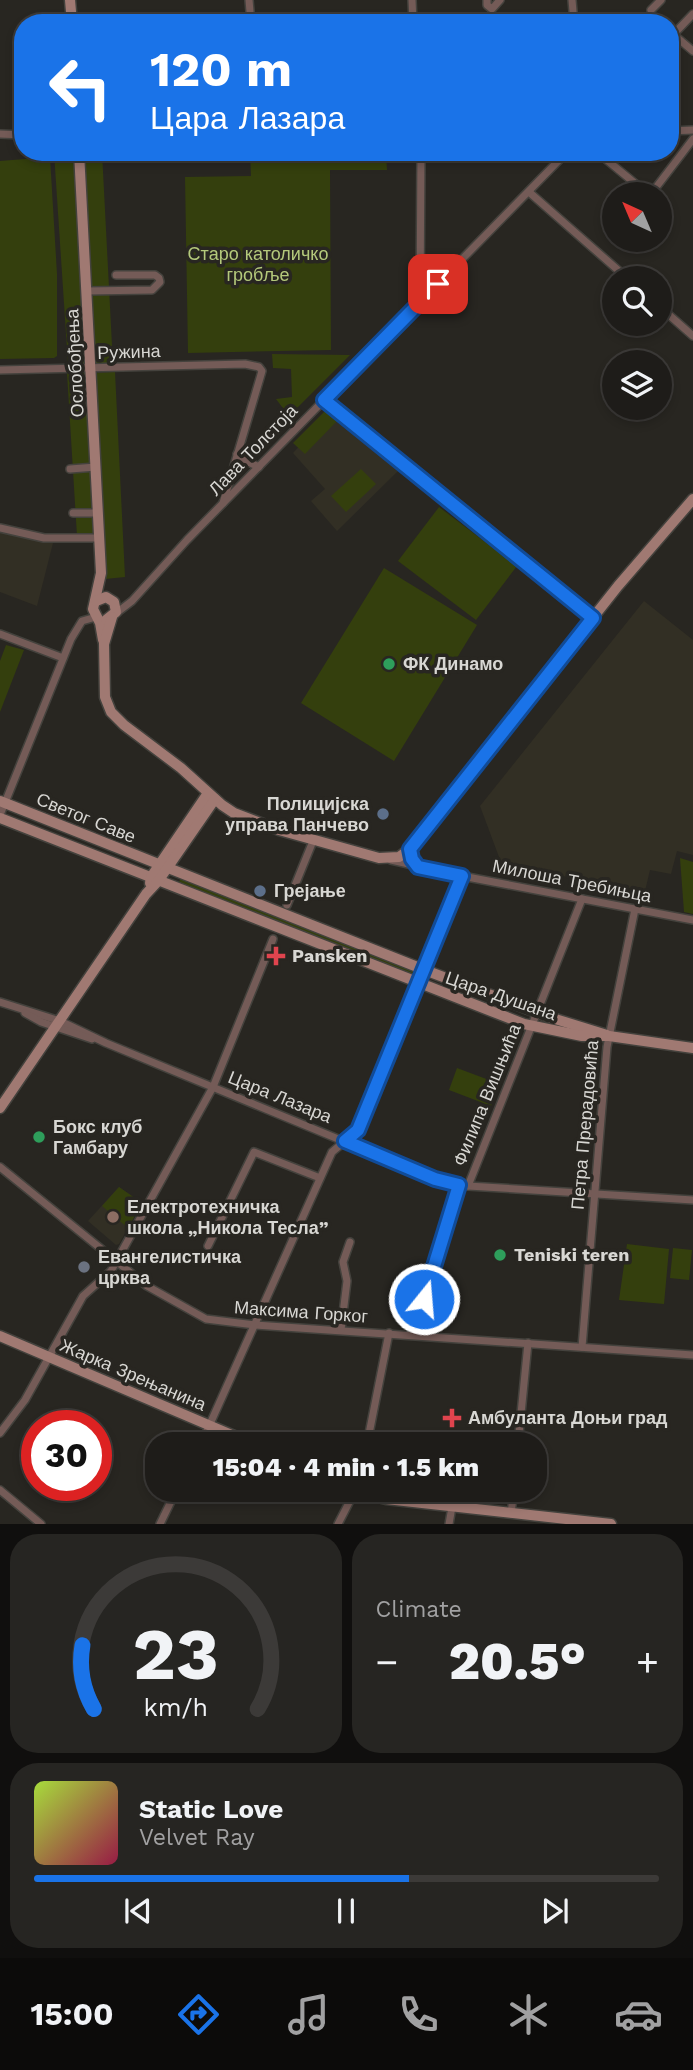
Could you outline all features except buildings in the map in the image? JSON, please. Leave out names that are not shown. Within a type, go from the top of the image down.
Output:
[{"type":"street","points":[[487,0],[487,5],[492,9],[500,0]]},
{"type":"street","points":[[651,10],[661,0]]},
{"type":"street","points":[[679,29],[693,14]]},
{"type":"street","points":[[679,156],[693,139]]},
{"type":"street","name":"Ослобођења","points":[[79,161],[101,573],[94,603]]},
{"type":"street","points":[[420,302],[421,161]]},
{"type":"street","name":"Лава Толстоја","points":[[113,616],[132,601],[223,504],[558,161]]},
{"type":"street","points":[[608,161],[634,182]]},
{"type":"street","points":[[659,182],[675,161]]},
{"type":"street","points":[[529,192],[613,266]]},
{"type":"street","points":[[86,291],[152,290],[160,282],[155,275],[116,275]]},
{"type":"street","points":[[672,318],[693,336]]},
{"type":"street","name":"Ружина","points":[[0,370],[245,364],[259,367],[260,378],[237,454]]},
{"type":"street","points":[[324,400],[593,618]]},
{"type":"street","points":[[223,504],[237,454],[259,467]]},
{"type":"street","points":[[70,469],[96,467]]},
{"type":"street","points":[[386,859],[399,858],[410,849],[593,618],[693,499]]},
{"type":"street","points":[[73,513],[98,513]]},
{"type":"street","points":[[0,528],[44,538],[99,538]]},
{"type":"street","name":"Ослобођења","points":[[101,573],[112,600]]},
{"type":"street","name":"Лава Толстоја","points":[[112,600],[127,600],[139,591]]},
{"type":"street","points":[[0,816],[3,802],[64,658],[76,622],[103,597],[112,600],[116,606],[104,644]]},
{"type":"street","points":[[0,1108],[212,796],[111,712],[105,697],[104,644],[94,603]]},
{"type":"street","points":[[71,639],[82,621],[97,618],[104,620],[113,616]]},
{"type":"street","points":[[0,634],[64,658]]},
{"type":"street","name":"Милоша Требињца","points":[[212,796],[234,813],[313,841],[418,867],[693,920]]},
{"type":"street","name":"Светог Саве","points":[[3,802],[164,865]]},
{"type":"street","name":"Светог Саве","points":[[0,816],[155,879]]},
{"type":"street","points":[[287,905],[313,841]]},
{"type":"street","points":[[410,849],[412,859],[418,867]]},
{"type":"street","name":"Цара Душана","points":[[164,865],[425,970],[537,1013],[609,1036]]},
{"type":"street","points":[[207,1432],[335,1148],[358,1130],[462,876]]},
{"type":"street","name":"Цара Душана","points":[[155,879],[531,1027],[582,1036],[609,1036],[693,1048]]},
{"type":"street","name":"Филипа Вишњића","points":[[468,1186],[582,899]]},
{"type":"street","name":"Петра Прерадовића","points":[[582,1347],[609,1036],[635,909]]},
{"type":"street","points":[[0,1433],[25,1400],[83,1296],[102,1280],[116,1261],[212,1087],[273,939]]},
{"type":"street","name":"Цара Лазара","points":[[0,1002],[426,1175],[459,1185],[693,1200]]},
{"type":"street","points":[[208,1246],[254,1152],[320,1178]]},
{"type":"street","name":"Максима Горког","points":[[0,1167],[147,1286],[197,1315],[220,1322],[693,1355]]},
{"type":"street","points":[[414,1334],[459,1185]]},
{"type":"street","points":[[341,1330],[347,1281],[343,1262],[350,1242]]},
{"type":"street","points":[[368,1432],[389,1333]]},
{"type":"street","name":"Жарка Зрењанина","points":[[0,1336],[226,1432]]},
{"type":"street","points":[[519,1432],[528,1343]]},
{"type":"street","points":[[0,1490],[41,1524]]},
{"type":"street","points":[[160,1524],[171,1502]]},
{"type":"street","points":[[338,1524],[350,1502]]},
{"type":"street","points":[[411,1502],[611,1524]]},
{"type":"street","points":[[511,1514],[512,1502]]},
{"type":"street","points":[[449,1524],[452,1507]]},
{"type":"shaded area","points":[[329,415],[398,471],[337,531],[311,501],[325,489],[293,453]]},
{"type":"shaded area","points":[[0,531],[53,543],[37,606],[0,592]]},
{"type":"shaded area","points":[[644,601],[693,640],[693,855],[677,851],[671,874],[650,870],[645,891],[502,865],[480,806]]},
{"type":"shaded area","name":"Електротехничка школа „Никола Тесла”","points":[[119,1187],[142,1203],[116,1245],[88,1221]]},
{"type":"green space","points":[[0,161],[50,161],[57,274],[57,356],[54,358],[0,359]]},
{"type":"green space","points":[[55,161],[75,161],[86,364],[68,364]]},
{"type":"green space","points":[[82,161],[102,161],[113,365],[93,365]]},
{"type":"green space","name":"Старо католичко гробље","points":[[250,161],[386,161],[387,170],[330,170],[331,350],[188,353],[185,177],[251,176]]},
{"type":"green space","points":[[272,354],[350,355],[289,416],[276,399],[292,397],[291,369],[273,368]]},
{"type":"green space","points":[[88,372],[88,386],[74,388],[75,408],[89,408],[96,535],[77,536],[67,373]]},
{"type":"green space","points":[[115,372],[125,577],[105,579],[93,373]]},
{"type":"green space","points":[[327,409],[338,420],[305,454],[293,443]]},
{"type":"green space","points":[[361,469],[376,484],[346,512],[331,496]]},
{"type":"green space","points":[[439,507],[517,566],[476,620],[398,561]]},
{"type":"green space","name":"ФК Динамо","points":[[384,568],[477,625],[394,761],[301,703]]},
{"type":"green space","points":[[6,645],[24,650],[0,712],[0,661]]},
{"type":"green space","points":[[680,858],[693,862],[693,914],[684,912]]},
{"type":"green space","points":[[181,878],[416,970],[413,976],[177,886]]},
{"type":"green space","points":[[457,1068],[489,1080],[488,1085],[491,1086],[488,1094],[495,1097],[491,1106],[449,1090]]},
{"type":"green space","points":[[119,1187],[142,1203],[128,1228],[102,1206]]},
{"type":"green space","points":[[627,1244],[669,1249],[664,1304],[619,1300]]},
{"type":"green space","points":[[673,1248],[692,1250],[689,1280],[670,1278]]},
{"type":"place","name":"ФК Динамо","points":[[389,664]]},
{"type":"place","name":"Полицијска управа Панчево","points":[[383,814]]},
{"type":"place","name":"Грејање","points":[[260,891]]},
{"type":"place","name":"Pansken","points":[[276,956]]},
{"type":"place","name":"Бокс клуб Гамбару","points":[[39,1137]]},
{"type":"place","name":"Електротехничка школа „Никола Тесла”","points":[[113,1217]]},
{"type":"place","name":"Teniski teren","points":[[500,1255]]},
{"type":"place","name":"Евангелистичка црква","points":[[84,1267]]},
{"type":"place","name":"Амбуланта Доњи град","points":[[452,1418]]},
{"type":"route","points":[[424,1299],[459,1185],[435,1179],[345,1141],[358,1130],[462,876],[418,867],[412,859],[410,849],[593,618],[324,400],[438,284]]}]
